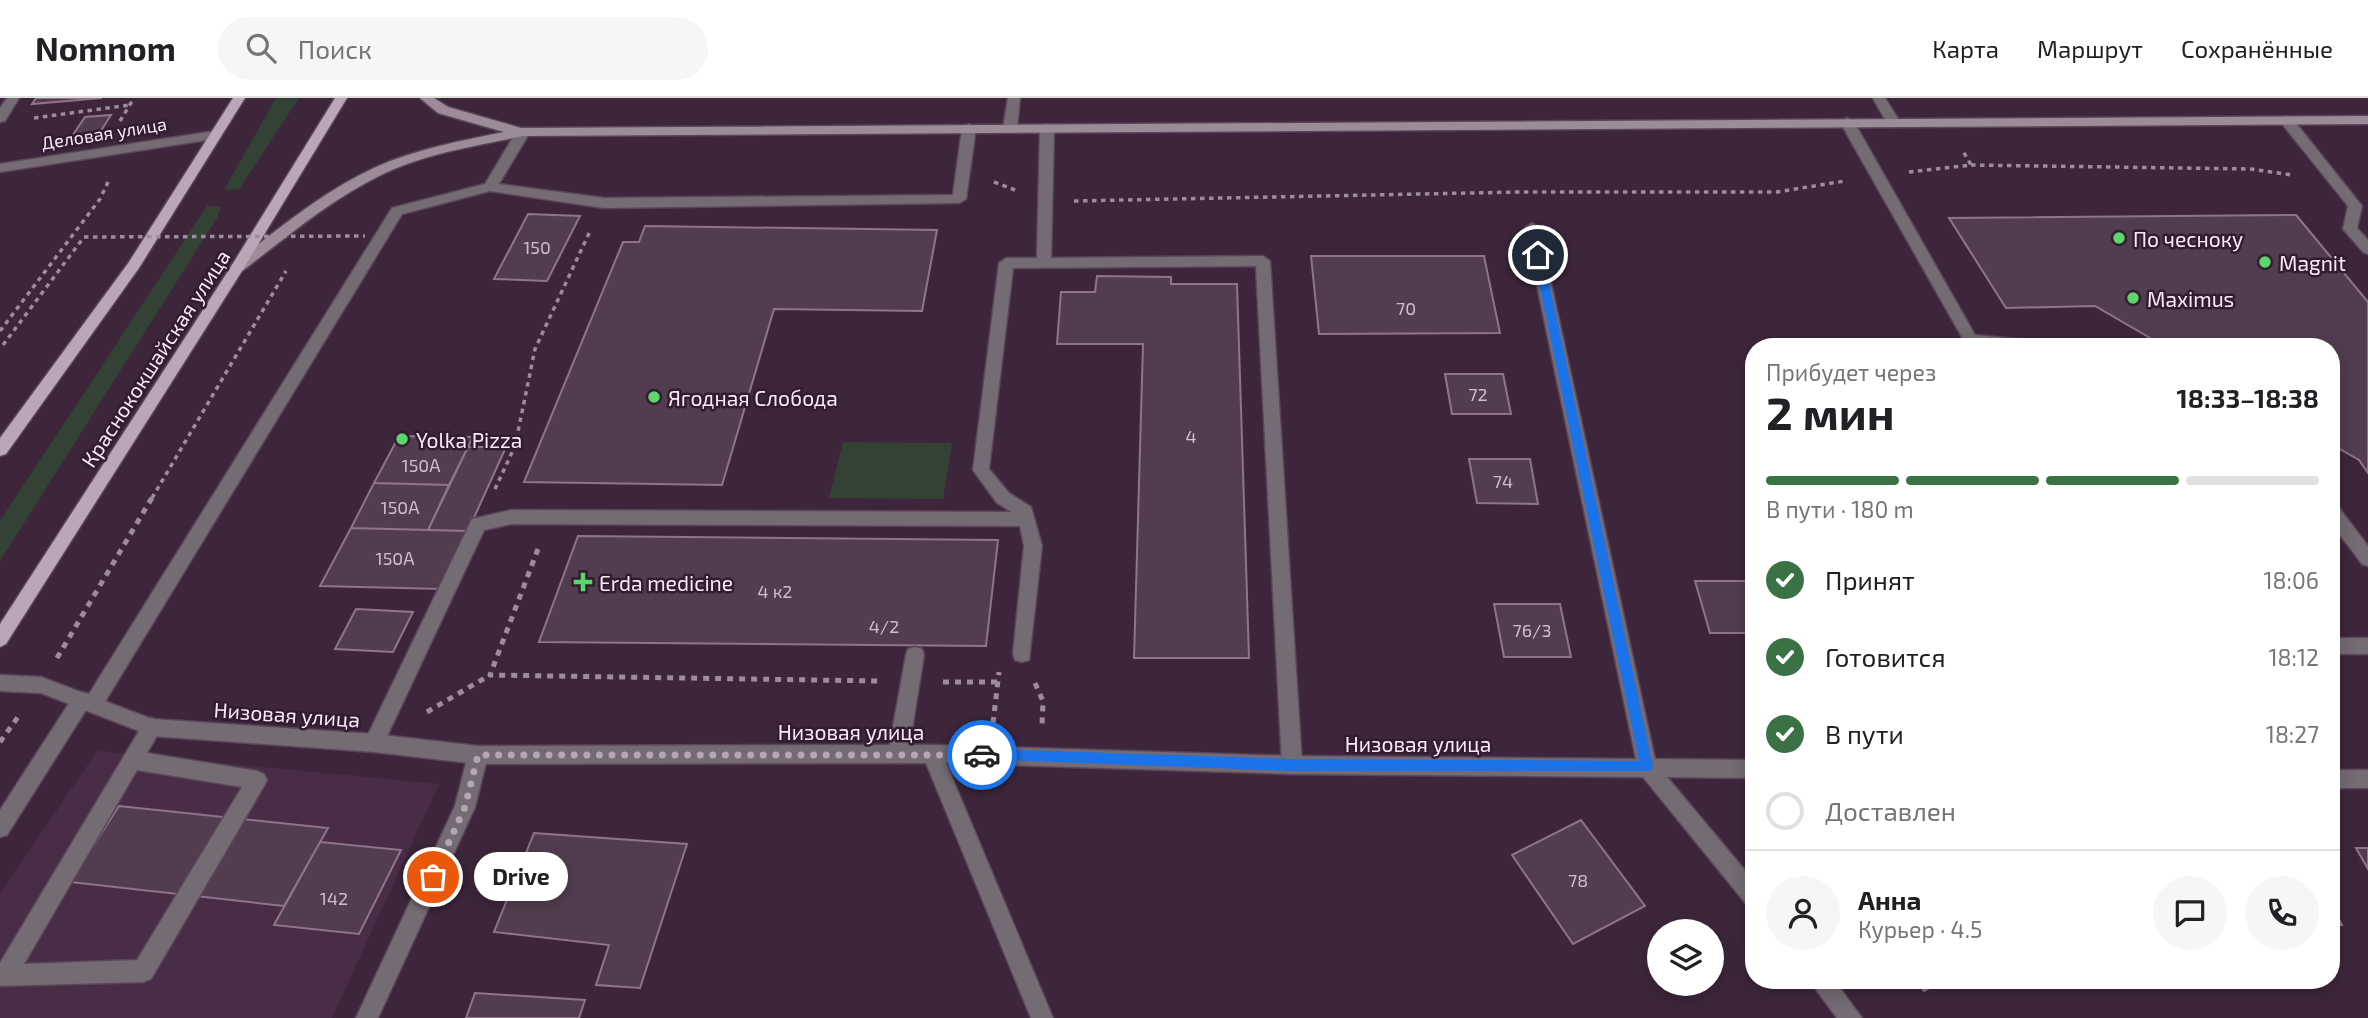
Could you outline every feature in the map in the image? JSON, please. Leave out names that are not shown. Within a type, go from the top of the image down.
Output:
[{"type":"main road","points":[[0,450],[134,265],[239,98]]},
{"type":"main road","name":"Краснококшайская улица","points":[[0,639],[237,268],[341,98]]},
{"type":"street","points":[[0,118],[13,98]]},
{"type":"street","points":[[426,98],[443,110],[523,132]]},
{"type":"street","points":[[1010,128],[1014,98]]},
{"type":"street","points":[[1879,98],[1893,122]]},
{"type":"street","points":[[2286,120],[2355,206],[2350,229],[2368,249]]},
{"type":"street","points":[[237,268],[329,199],[365,178],[410,159],[523,132],[2368,120]]},
{"type":"street","points":[[1847,122],[1969,338]]},
{"type":"street","points":[[0,828],[87,702],[397,211],[490,187],[604,203],[959,199],[969,128]]},
{"type":"street","points":[[1044,263],[1047,128]]},
{"type":"street","points":[[490,187],[523,132]]},
{"type":"street","name":"Деловая улица","points":[[0,168],[215,135]]},
{"type":"street","points":[[1532,228],[1647,767],[1745,887]]},
{"type":"street","points":[[1022,654],[1033,546],[1025,512],[1003,498],[981,471],[1006,263],[1263,261],[1292,765]]},
{"type":"street","points":[[374,743],[478,524],[512,517],[1026,519]]},
{"type":"street","points":[[2340,522],[2368,559]]},
{"type":"street","points":[[2340,646],[2368,646]]},
{"type":"street","points":[[898,754],[915,655]]},
{"type":"street","name":"Низовая улица","points":[[0,683],[41,685],[152,727],[374,743],[478,755],[932,754],[1292,765],[1745,769]]},
{"type":"street","points":[[3,975],[152,727]]},
{"type":"street","points":[[932,754],[1042,1018]]},
{"type":"street","points":[[367,1018],[465,807],[478,755]]},
{"type":"street","points":[[3,975],[143,971],[257,780],[133,760]]},
{"type":"street","points":[[2340,779],[2368,779]]},
{"type":"street","points":[[1827,989],[1851,1018]]},
{"type":"path","points":[[26,120],[130,104]]},
{"type":"path","points":[[1945,121],[1971,165]]},
{"type":"path","points":[[0,331],[100,199],[122,149]]},
{"type":"path","points":[[963,171],[1045,201],[1519,192],[1777,192],[1971,165],[2251,169],[2333,181]]},
{"type":"path","points":[[478,524],[514,446],[536,349],[604,203]]},
{"type":"path","points":[[304,240],[325,227]]},
{"type":"path","points":[[3,345],[84,237],[365,236]]},
{"type":"path","points":[[41,685],[290,264]]},
{"type":"path","points":[[490,676],[550,518]]},
{"type":"path","points":[[1022,654],[1042,701],[1041,756]]},
{"type":"path","points":[[374,743],[490,676],[998,682]]},
{"type":"shaded area","points":[[97,751],[439,784],[332,1018],[0,1018],[0,894]]},
{"type":"green space","points":[[276,98],[299,98],[239,189],[224,190]]},
{"type":"green space","points":[[207,206],[221,207],[217,218],[0,561],[0,521]]},
{"type":"green space","points":[[843,442],[952,443],[943,499],[829,498]]},
{"type":"building","points":[[36,98],[102,98],[32,104]]},
{"type":"building","points":[[111,115],[97,137],[70,139],[85,117]]},
{"type":"building","points":[[528,214],[580,216],[547,281],[494,279]]},
{"type":"building","points":[[2296,215],[2368,302],[2368,473],[2359,460],[2340,449],[2340,338],[2150,338],[2095,306],[2006,308],[1949,218]]},
{"type":"building","name":"Ягодная Слобода","points":[[645,226],[937,230],[922,311],[774,309],[722,485],[524,482],[623,242],[639,242]]},
{"type":"building","points":[[1311,256],[1484,256],[1500,333],[1319,334]]},
{"type":"building","points":[[1097,276],[1171,277],[1171,284],[1237,284],[1249,658],[1134,658],[1143,344],[1057,344],[1061,292],[1095,292]]},
{"type":"building","points":[[1445,374],[1503,374],[1511,414],[1452,414]]},
{"type":"building","points":[[399,436],[473,437],[449,485],[374,483]]},
{"type":"building","points":[[468,447],[506,447],[468,531],[428,530]]},
{"type":"building","points":[[1469,459],[1530,459],[1538,504],[1477,503]]},
{"type":"building","points":[[374,483],[449,485],[428,530],[351,528]]},
{"type":"building","points":[[351,528],[468,531],[441,589],[320,586]]},
{"type":"building","points":[[578,536],[998,540],[986,646],[539,642]]},
{"type":"building","points":[[1695,581],[1745,581],[1745,633],[1710,633]]},
{"type":"building","points":[[1494,604],[1560,604],[1571,657],[1504,657]]},
{"type":"building","points":[[356,609],[413,612],[393,652],[335,649]]},
{"type":"building","points":[[119,806],[328,828],[284,906],[70,882]]},
{"type":"building","points":[[1581,820],[1645,906],[1573,944],[1512,855]]},
{"type":"building","points":[[534,833],[687,844],[640,988],[596,985],[609,945],[494,932]]},
{"type":"building","points":[[320,842],[401,850],[359,934],[274,925]]},
{"type":"building","points":[[2356,848],[2368,848],[2368,869]]},
{"type":"building","points":[[475,993],[585,1000],[579,1018],[466,1018]]},
{"type":"way so far","points":[[433,877],[465,807],[478,755],[982,755]]},
{"type":"place","name":"По чесноку","points":[[2119,238]]},
{"type":"place","name":"Magnit","points":[[2265,262]]},
{"type":"place","name":"Maximus","points":[[2133,298]]},
{"type":"place","name":"Ягодная Слобода","points":[[654,397]]},
{"type":"place","name":"Yolka Pizza","points":[[402,439]]},
{"type":"place","name":"Erda medicine","points":[[583,582]]},
{"type":"place","name":"Drive","points":[[433,877]]},
{"type":"route","points":[[982,755],[1292,765],[1647,767],[1538,255]]}]
